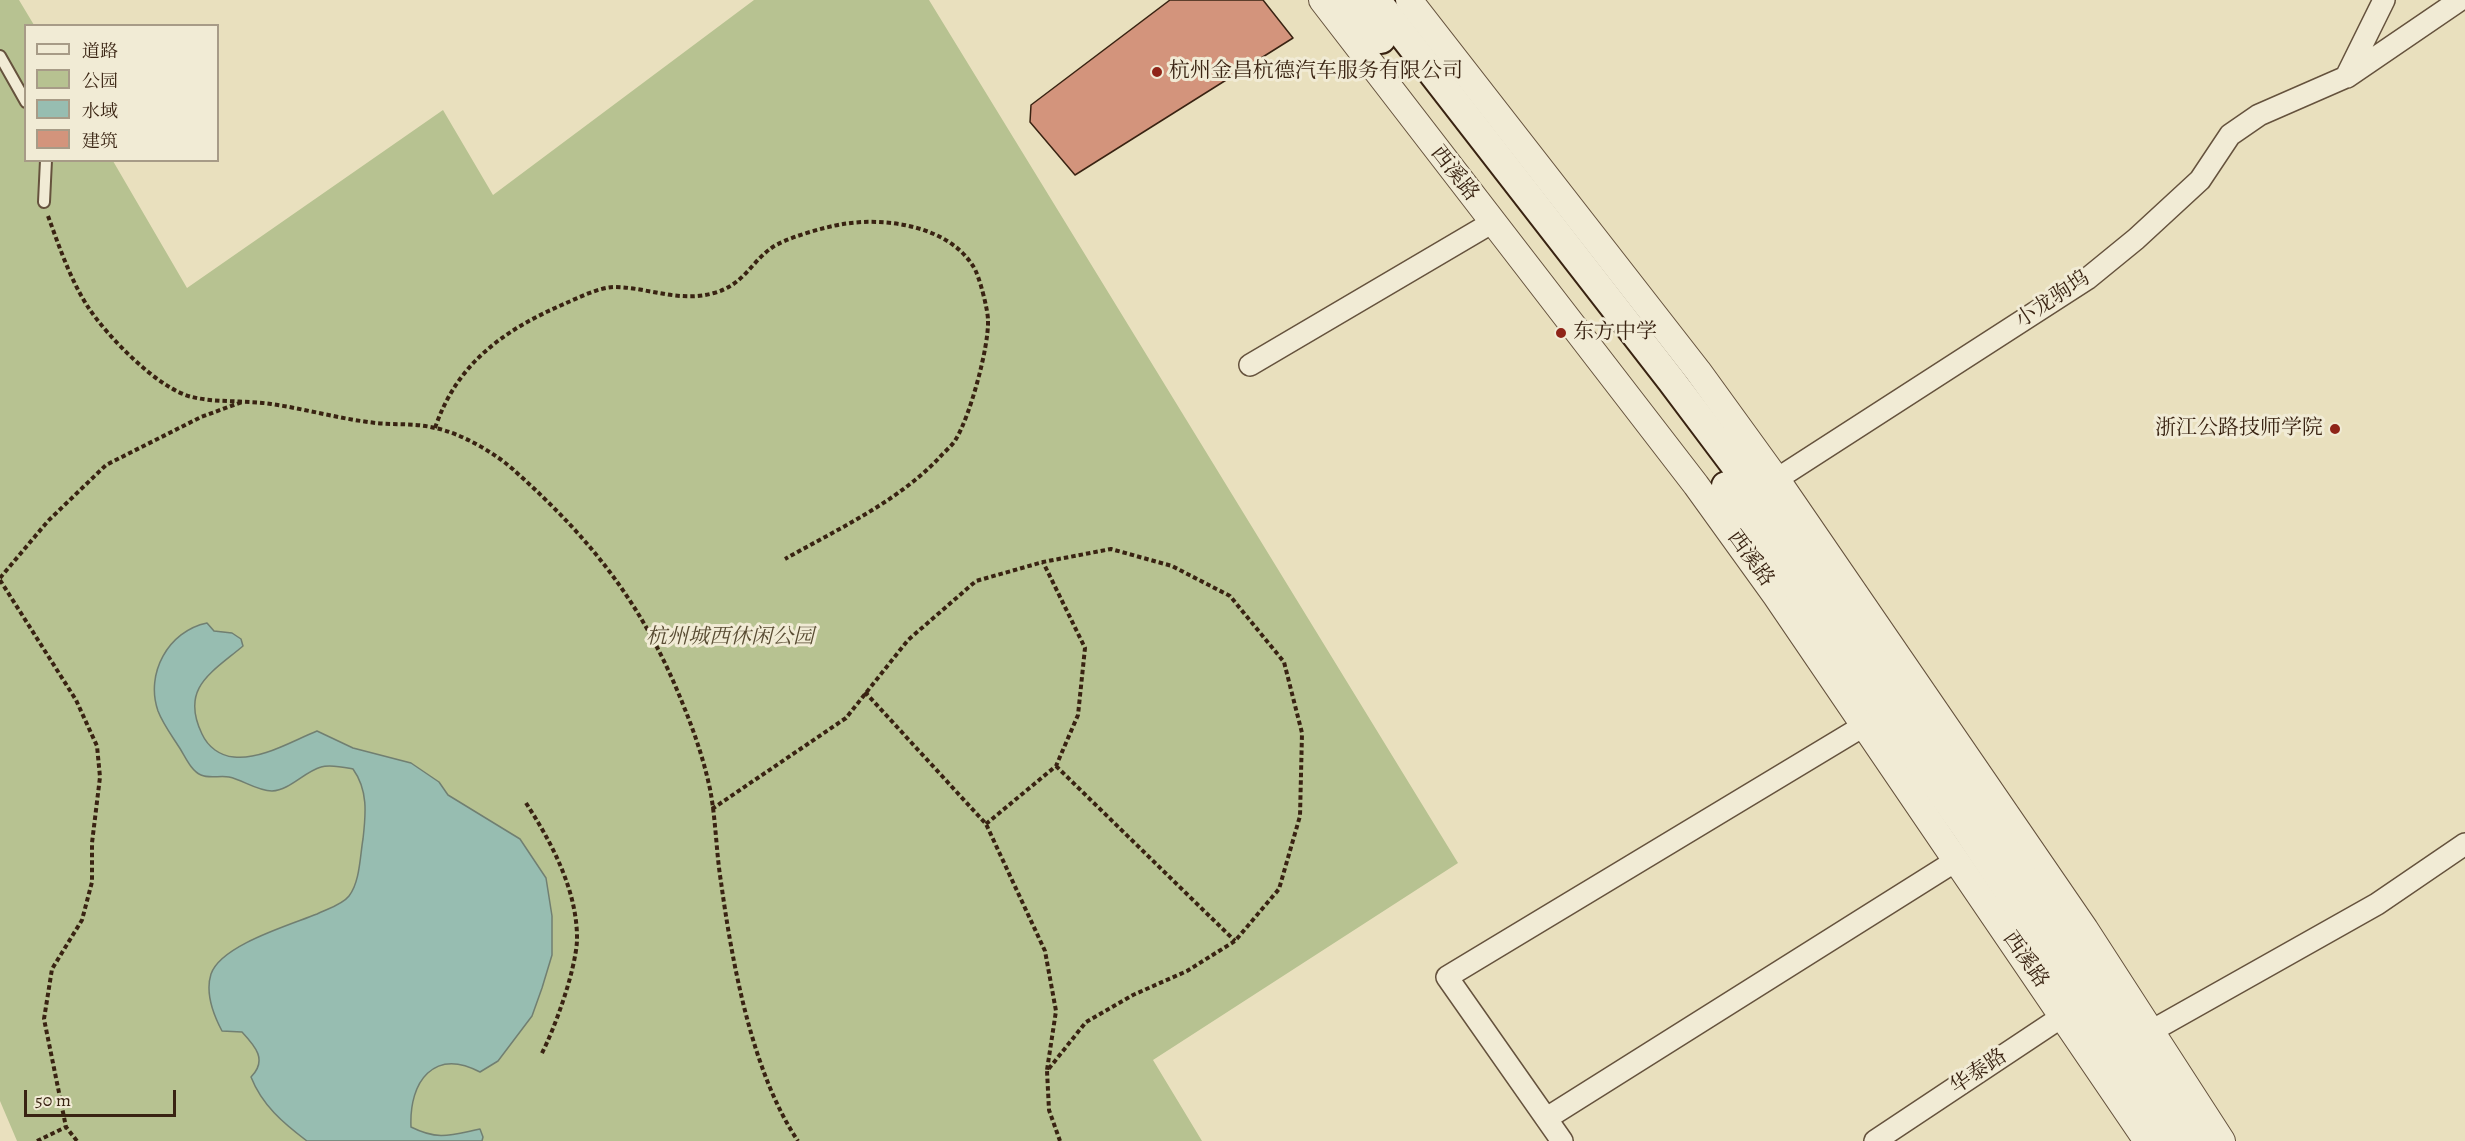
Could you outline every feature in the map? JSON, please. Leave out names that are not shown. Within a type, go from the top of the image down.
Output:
[{"type":"main road","name":"西溪路","points":[[1351,0],[1653,388],[1757,492],[1966,828],[2074,1009],[2171,1141]]},
{"type":"main road","name":"西溪路","points":[[1376,0],[1757,492],[1983,816],[2141,1036],[2198,1141]]},
{"type":"street","name":"西溪路","points":[[1322,0],[1696,485],[1776,596],[1957,860],[2074,1009],[2147,1141]]},
{"type":"street","name":"西溪路","points":[[1409,0],[1698,371],[1757,492]]},
{"type":"street","points":[[2346,77],[2384,0]]},
{"type":"street","name":"小龙驹坞","points":[[1757,492],[2087,279],[2136,239],[2200,180],[2230,135],[2259,115],[2346,77],[2460,0]]},
{"type":"street","points":[[1250,365],[1493,222]]},
{"type":"street","points":[[1562,1141],[1447,977],[1864,725]]},
{"type":"street","points":[[2141,1036],[2377,904],[2465,844]]},
{"type":"street","points":[[1547,1118],[1957,860]]},
{"type":"street","name":"华泰路","points":[[1875,1141],[2074,1009]]},
{"type":"street","name":"西溪路","points":[[2141,1036],[2222,1141]]},
{"type":"lane","points":[[0,56],[24,98]]},
{"type":"lane","points":[[44,202],[46,162]]},
{"type":"path","points":[[44,202],[60,251],[88,307],[126,351],[153,377],[189,397],[271,404],[376,423],[435,428],[468,440],[512,468],[563,516],[596,553],[629,596],[657,643],[699,744],[712,809],[721,881],[745,1004],[762,1066],[789,1128],[798,1141]]},
{"type":"path","points":[[435,428],[444,401],[485,351],[510,331],[542,313],[577,298],[611,287],[684,298],[716,292],[745,276],[771,248],[806,234],[844,224],[885,223],[925,231],[952,243],[974,267],[988,320],[979,381],[956,439],[919,479],[862,516],[785,559]]},
{"type":"path","points":[[77,1141],[66,1127],[44,1019],[52,969],[82,920],[92,882],[92,843],[100,777],[97,746],[76,700],[0,579],[48,520],[106,465],[201,417],[243,402]]},
{"type":"path","points":[[712,809],[846,718],[908,640],[976,581],[1043,562],[1111,549],[1173,566],[1230,596],[1284,662],[1302,733],[1300,816],[1279,889],[1235,940],[1187,972],[1133,995],[1086,1022],[1047,1071]]},
{"type":"path","points":[[986,824],[1056,766],[1078,715],[1085,648],[1043,562]]},
{"type":"path","points":[[866,692],[986,824],[1045,951],[1056,1011],[1047,1071],[1049,1110],[1060,1141]]},
{"type":"path","points":[[1056,766],[1235,940]]},
{"type":"path","points":[[526,803],[547,837],[559,864],[571,900],[576,927],[575,955],[566,991],[550,1037],[541,1055]]},
{"type":"path","points":[[37,1141],[66,1127]]},
{"type":"green space","name":"杭州城西休闲公园","points":[[0,0],[19,0],[33,24],[24,24],[24,162],[114,162],[187,288],[443,110],[493,195],[754,0],[929,0],[1458,863],[1153,1060],[1202,1141],[17,1141],[0,1101]]},
{"type":"water","points":[[207,623],[214,631],[232,633],[241,639],[243,646],[210,674],[197,693],[196,718],[202,734],[215,750],[234,757],[255,756],[317,731],[353,748],[411,763],[439,782],[448,795],[520,839],[546,878],[552,916],[552,955],[532,1016],[498,1061],[480,1072],[450,1064],[437,1067],[420,1083],[414,1096],[411,1127],[430,1134],[445,1136],[480,1129],[482,1141],[307,1141],[274,1113],[261,1096],[251,1077],[259,1065],[255,1048],[242,1032],[222,1031],[209,996],[209,981],[217,964],[242,945],[317,914],[349,896],[357,876],[365,811],[364,794],[353,769],[321,767],[285,788],[272,791],[229,777],[204,776],[191,767],[160,716],[155,697],[155,683],[163,656],[171,645],[181,635]]},
{"type":"building","name":"杭州金昌杭德汽车服务有限公司","points":[[1170,0],[1263,0],[1293,38],[1075,175],[1030,122],[1031,105]]},
{"type":"place","name":"杭州金昌杭德汽车服务有限公司","points":[[1157,72]]},
{"type":"place","name":"东方中学","points":[[1561,333]]},
{"type":"place","name":"浙江公路技师学院","points":[[2335,429]]}]
